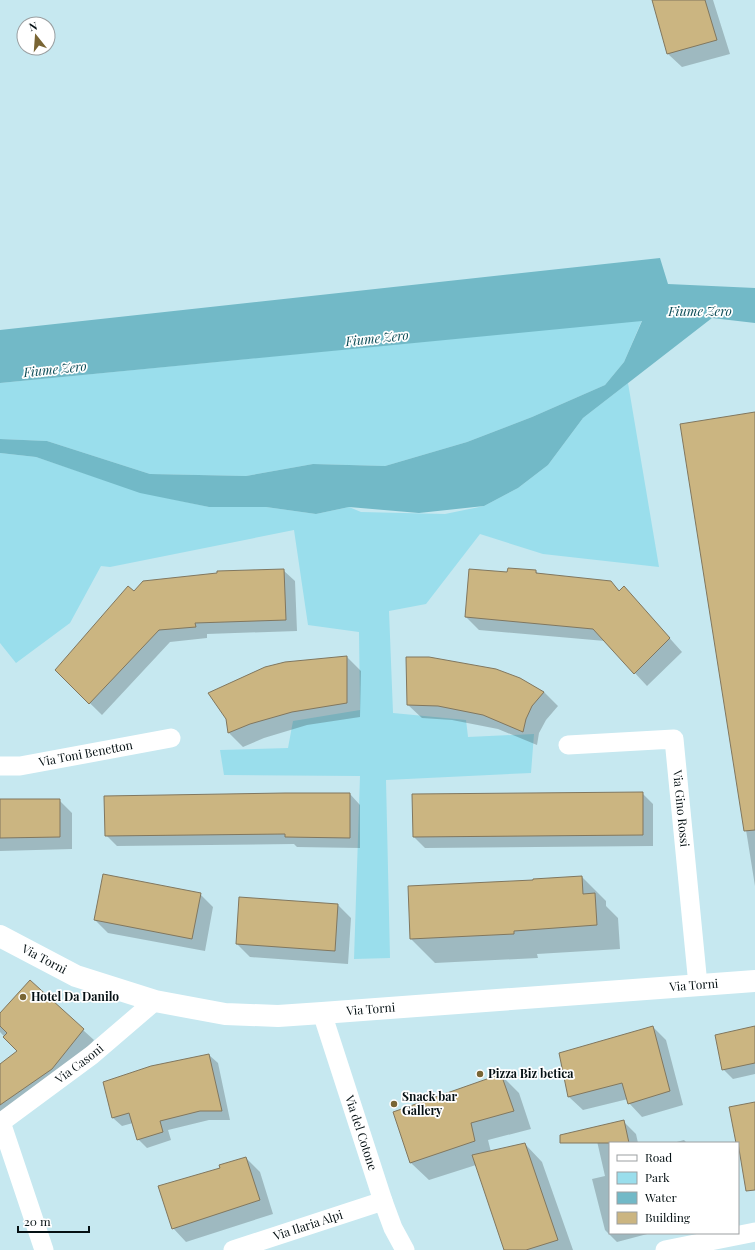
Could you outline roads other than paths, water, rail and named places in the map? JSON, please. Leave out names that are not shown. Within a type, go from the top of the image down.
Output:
[{"type":"main road","name":"Via Torni","points":[[0,936],[76,976],[155,1001],[226,1014],[278,1016],[755,981]]},
{"type":"street","name":"Via Toni Benetton","points":[[0,766],[20,766],[171,738]]},
{"type":"street","name":"Via Gino Rossi","points":[[568,745],[674,739],[698,985]]},
{"type":"street","name":"Via Casoni","points":[[1,1122],[92,1055],[155,1001]]},
{"type":"street","name":"Via del Cotone","points":[[322,1013],[383,1201],[393,1228],[405,1250]]},
{"type":"street","points":[[1,1122],[44,1250]]},
{"type":"street","name":"Via Ilaria Alpi","points":[[233,1250],[383,1201]]},
{"type":"street","points":[[665,1250],[686,1248],[755,1232]]},
{"type":"water","name":"Fiume Zero","points":[[660,258],[668,284],[755,288],[755,323],[712,318],[583,418],[548,465],[518,488],[484,506],[419,513],[349,507],[316,514],[266,507],[209,507],[140,493],[36,457],[0,453],[0,439],[47,441],[150,474],[246,476],[313,464],[385,466],[467,442],[532,417],[605,385],[624,362],[642,321],[0,383],[0,330]]},
{"type":"place","name":"Hotel Da Danilo","points":[[23,997]]},
{"type":"place","name":"Pizza Biz betica","points":[[480,1074]]},
{"type":"place","name":"Snack bar Gallery","points":[[394,1104]]}]
